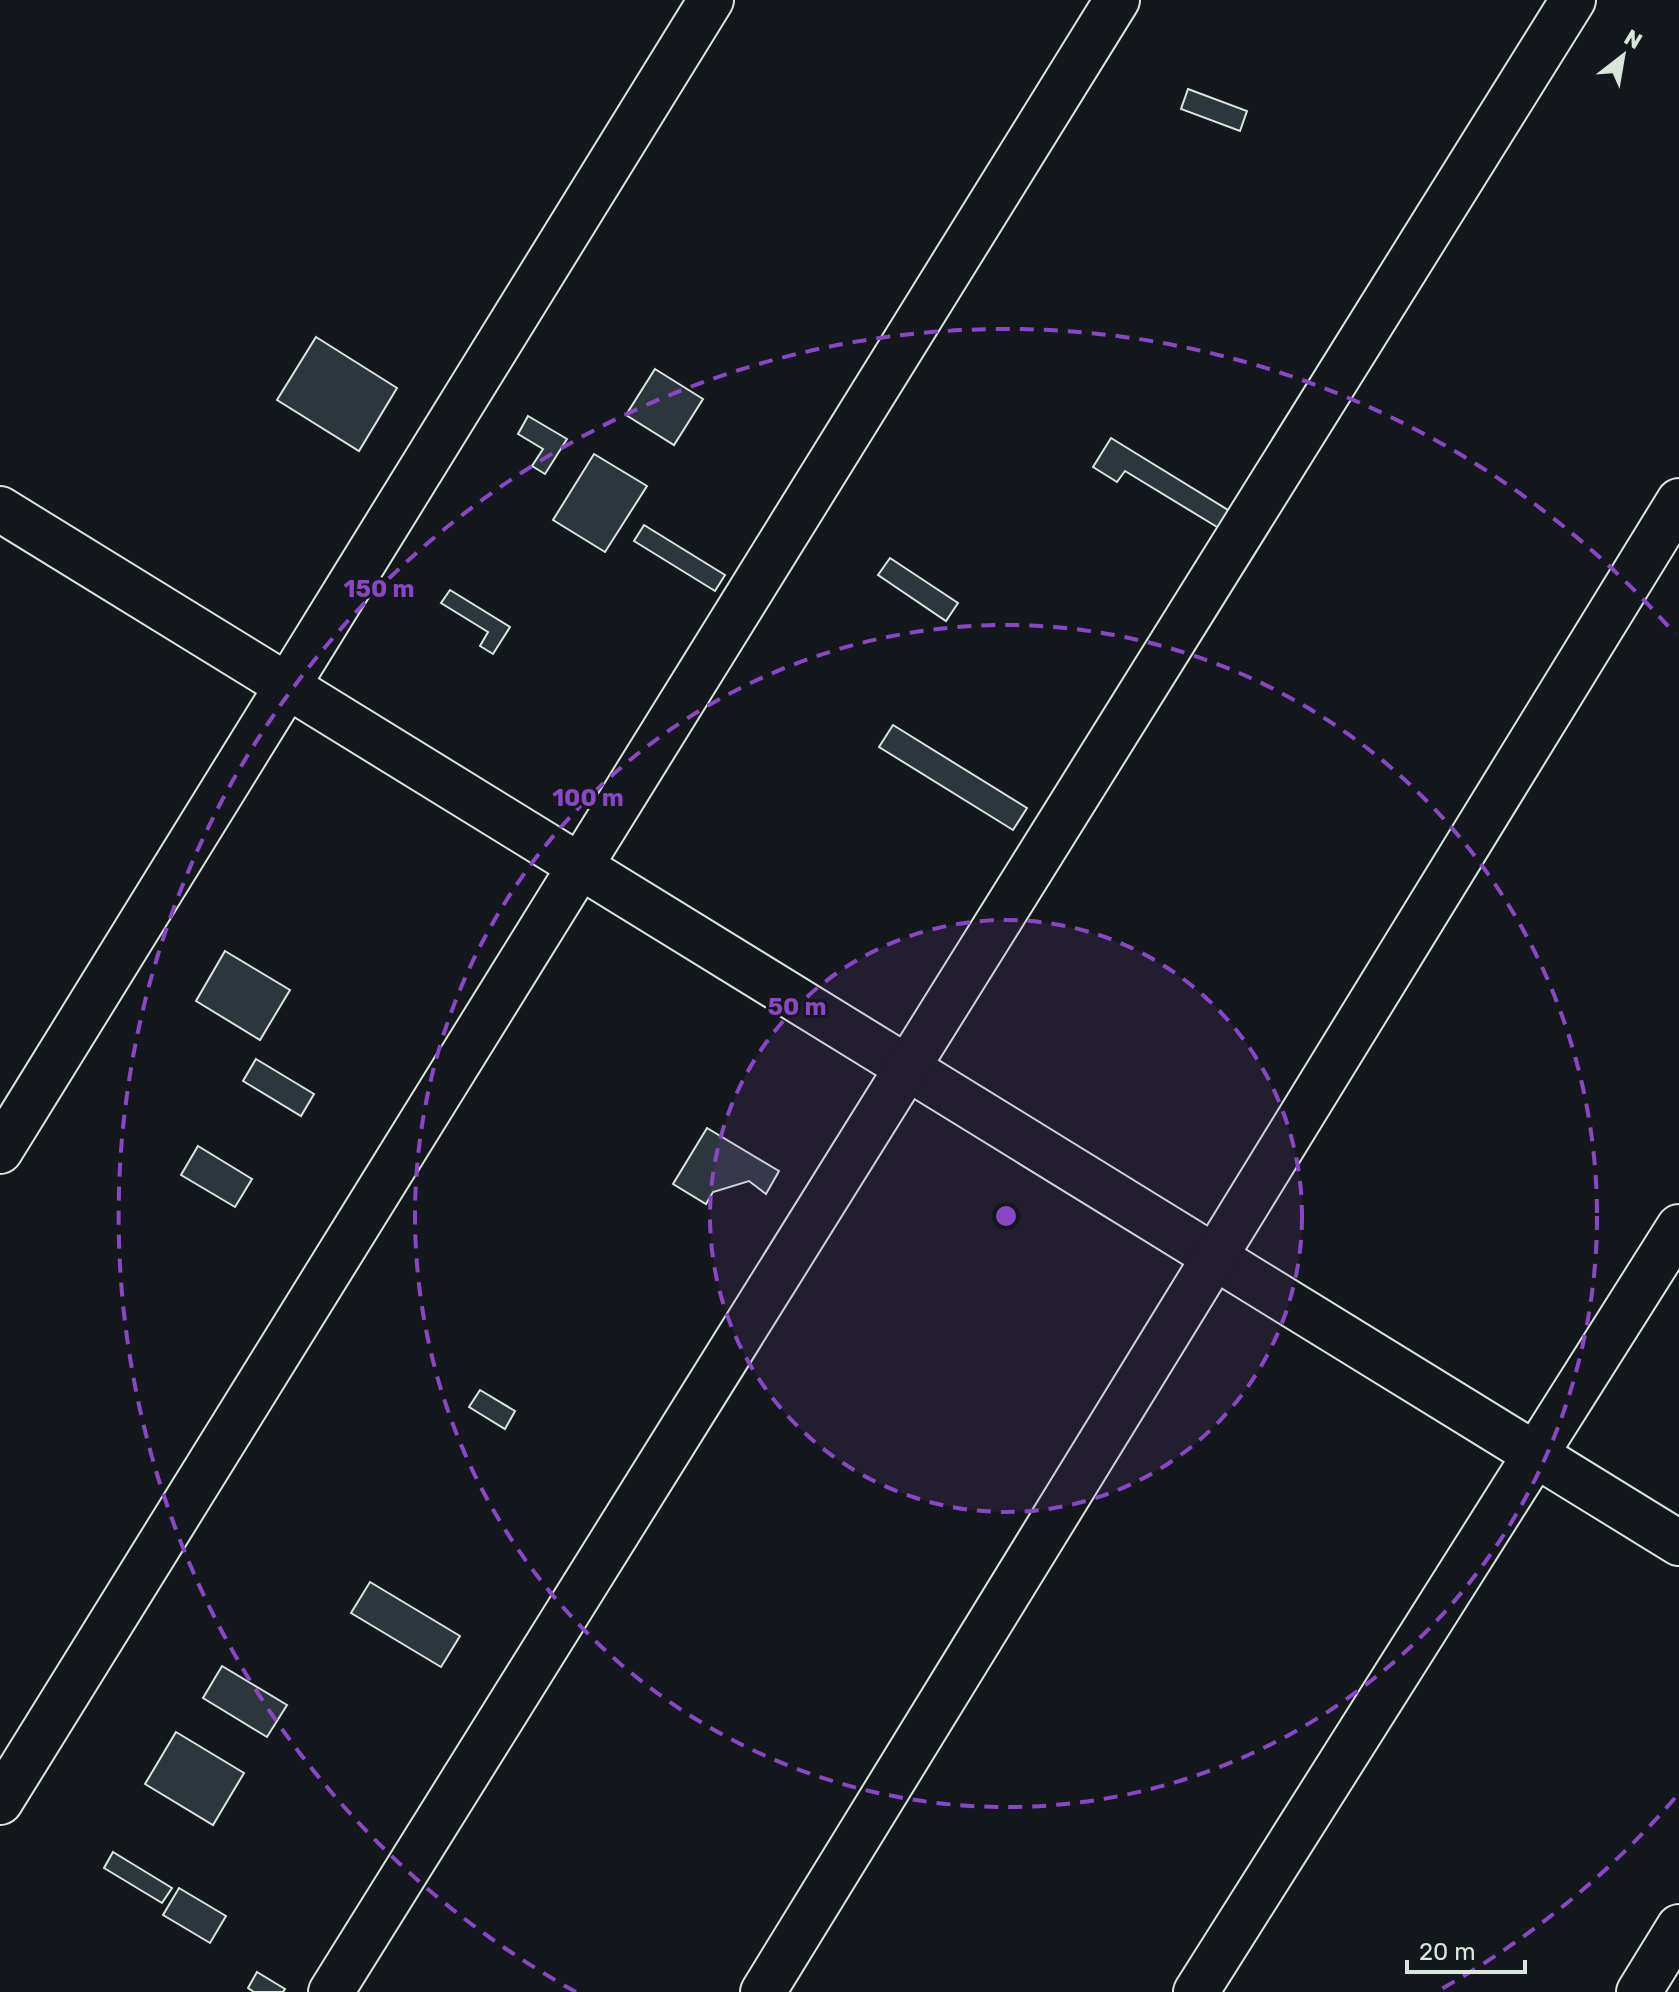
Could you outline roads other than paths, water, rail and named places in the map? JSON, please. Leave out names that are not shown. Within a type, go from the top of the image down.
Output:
[{"type":"street","points":[[0,1151],[711,0]]},
{"type":"street","points":[[0,1802],[1117,0]]},
{"type":"street","points":[[331,1992],[1573,0]]},
{"type":"street","points":[[763,1992],[1679,501]]},
{"type":"street","points":[[0,509],[1679,1543]]},
{"type":"street","points":[[1196,1992],[1679,1227]]},
{"type":"street","points":[[1639,1992],[1679,1927]]}]
